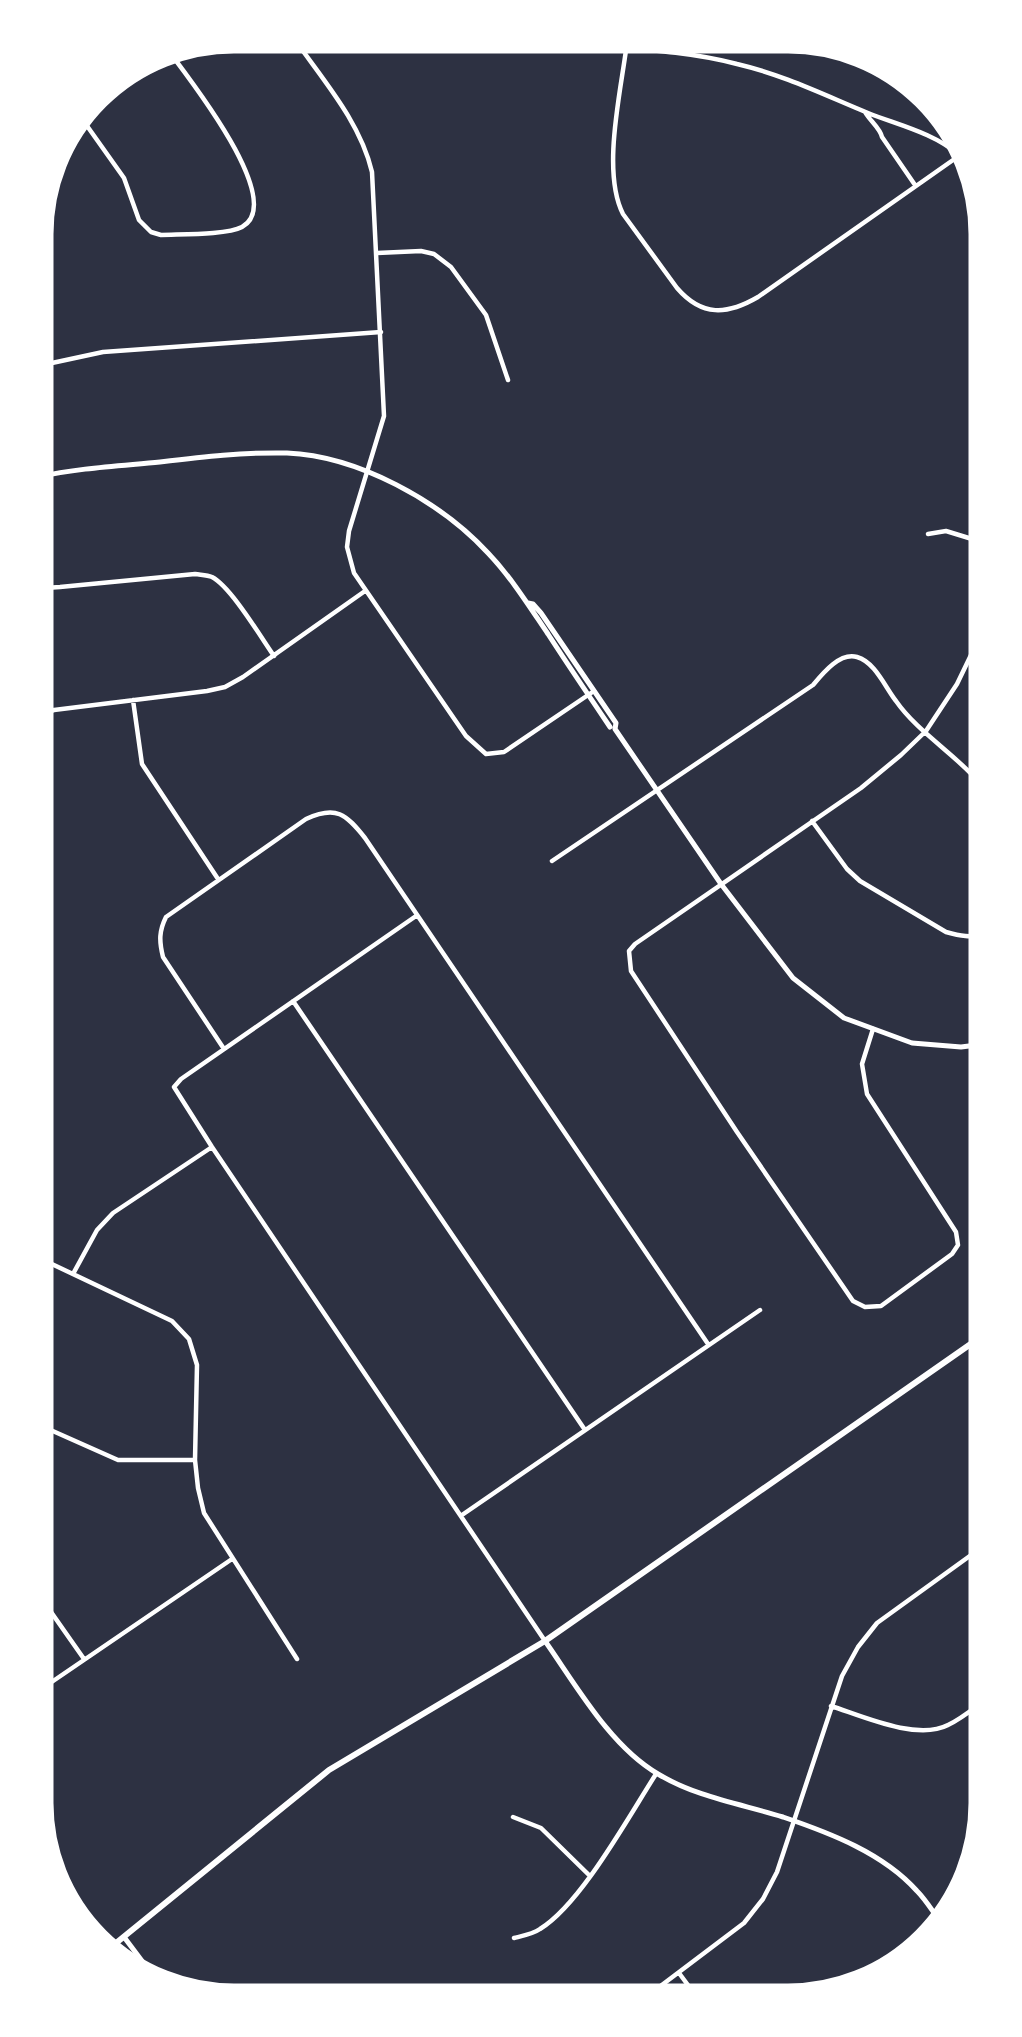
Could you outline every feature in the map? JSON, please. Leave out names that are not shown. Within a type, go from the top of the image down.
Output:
[{"type":"main road","points":[[115,1944],[329,1770],[545,1641],[973,1342]]},
{"type":"street","points":[[301,49],[347,115],[368,155],[372,172],[384,416],[349,531],[347,547],[351,566],[365,591],[466,736],[486,754],[504,752],[592,693]]},
{"type":"street","points":[[617,49],[677,53],[736,63],[789,79],[951,147]]},
{"type":"street","points":[[626,50],[613,176],[617,202],[677,288],[687,300],[700,307],[715,311],[744,306],[956,157]]},
{"type":"street","points":[[85,123],[124,178],[139,220],[151,232],[161,235],[228,231],[245,225],[251,218],[254,202],[243,164],[226,132],[174,59]]},
{"type":"street","points":[[864,111],[881,131],[882,137],[915,186]]},
{"type":"street","points":[[377,253],[421,251],[434,254],[452,267],[486,315],[508,380]]},
{"type":"street","points":[[49,364],[103,352],[381,332]]},
{"type":"street","points":[[49,475],[233,454],[289,453],[336,461],[421,498],[468,533],[504,571],[528,603],[533,604],[571,663],[616,723],[612,728],[658,789],[722,884],[793,978],[844,1017],[873,1029],[912,1043],[973,1046]]},
{"type":"street","points":[[928,534],[946,531],[973,539]]},
{"type":"street","points":[[49,588],[195,573],[210,576],[230,594],[274,656]]},
{"type":"street","points":[[49,713],[225,687],[274,656],[365,591]]},
{"type":"street","points":[[873,1029],[862,1064],[867,1094],[956,1232],[958,1245],[952,1254],[881,1306],[865,1307],[853,1301],[737,1132],[631,971],[629,951],[635,944],[861,788],[926,731],[957,684],[973,651]]},
{"type":"street","points":[[552,861],[813,685],[843,658],[860,657],[870,665],[897,704],[973,776]]},
{"type":"street","points":[[133,700],[142,764],[218,879]]},
{"type":"street","points":[[224,1049],[163,957],[159,943],[160,928],[166,917],[306,819],[321,812],[344,816],[360,832],[708,1344]]},
{"type":"street","points":[[812,821],[847,869],[860,881],[946,932],[973,937]]},
{"type":"street","points":[[416,916],[181,1079],[174,1087],[545,1641],[606,1727],[656,1774],[689,1789],[793,1821],[858,1847],[917,1890],[936,1915]]},
{"type":"street","points":[[293,1001],[584,1430]]},
{"type":"street","points":[[73,1274],[97,1230],[113,1213],[212,1147]]},
{"type":"street","points":[[49,1263],[172,1321],[189,1339],[197,1366],[195,1461],[204,1513],[297,1660]]},
{"type":"street","points":[[462,1515],[760,1310]]},
{"type":"street","points":[[49,1429],[118,1460],[195,1461]]},
{"type":"street","points":[[658,1988],[744,1923],[763,1899],[777,1871],[842,1676],[858,1647],[877,1623],[973,1554]]},
{"type":"street","points":[[49,1684],[232,1559]]},
{"type":"street","points":[[49,1609],[84,1660]]},
{"type":"street","points":[[831,1706],[903,1729],[930,1730],[947,1727],[973,1709]]},
{"type":"street","points":[[514,1938],[539,1930],[560,1911],[590,1876],[656,1774]]},
{"type":"street","points":[[513,1817],[541,1828],[590,1876]]},
{"type":"street","points":[[124,1937],[145,1965]]},
{"type":"street","points":[[679,1973],[690,1988]]}]
